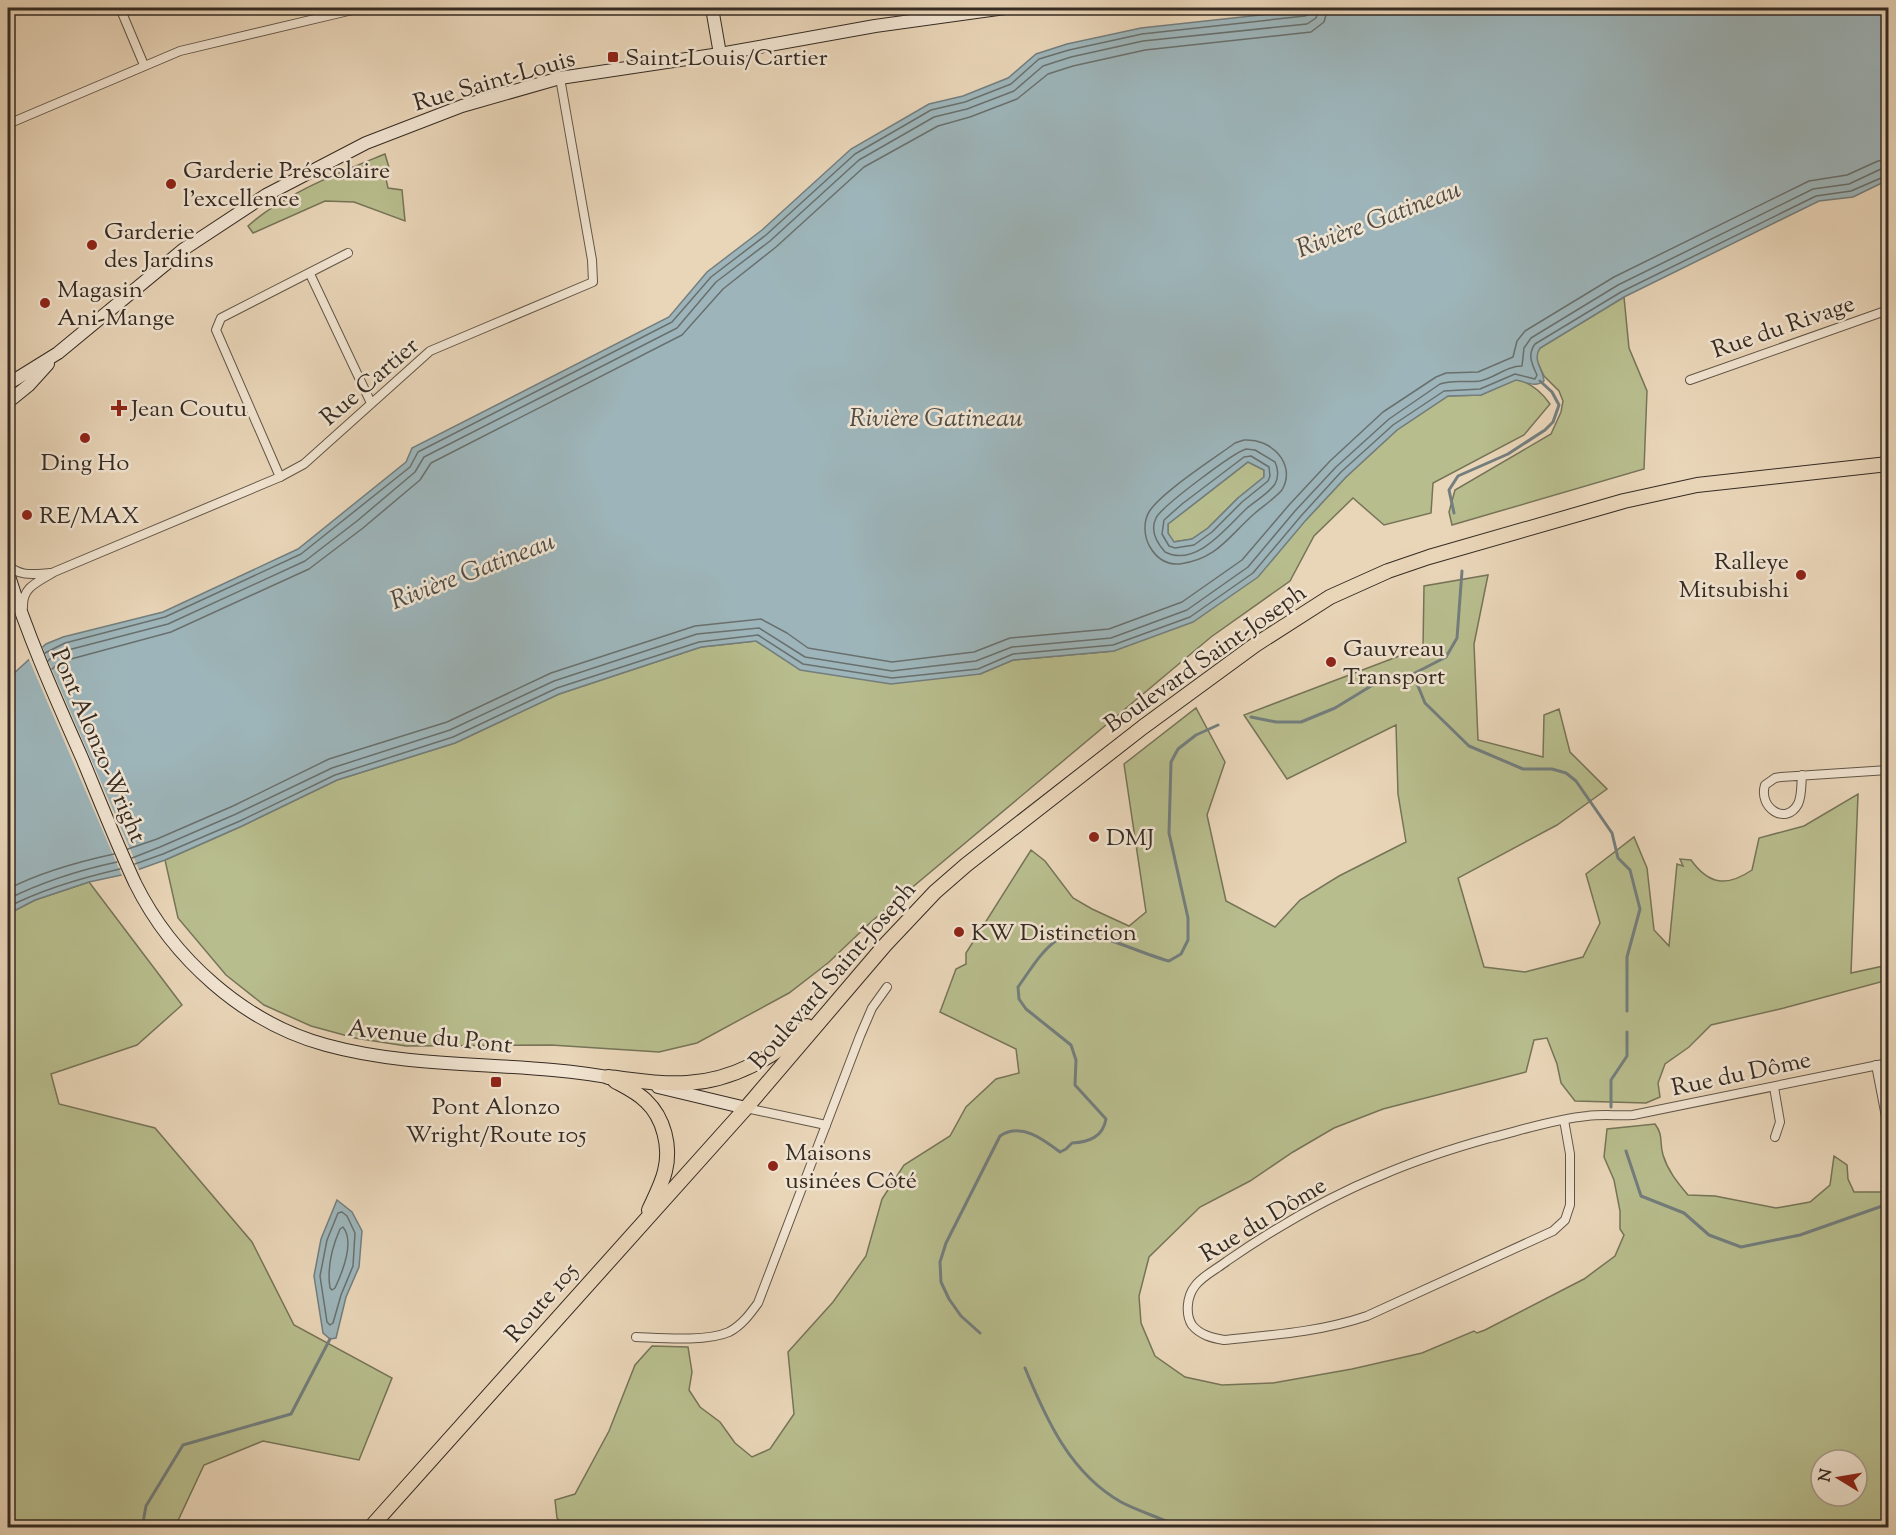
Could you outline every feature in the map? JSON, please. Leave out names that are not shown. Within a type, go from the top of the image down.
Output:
[{"type":"main road","points":[[712,8],[720,54]]},
{"type":"main road","name":"Rue Saint-Louis","points":[[8,402],[28,385],[58,353],[184,249],[296,178],[366,143],[462,106],[560,78],[720,54],[875,26],[1005,8]]},
{"type":"main road","name":"Rue Saint-Louis","points":[[8,384],[58,353]]},
{"type":"main road","name":"Boulevard Saint-Joseph","points":[[746,1108],[885,945],[935,892],[966,865],[1143,727],[1279,628],[1330,597],[1356,584],[1429,556],[1656,492],[1735,480],[1888,464]]},
{"type":"main road","points":[[8,573],[24,623]]},
{"type":"main road","points":[[8,601],[24,623]]},
{"type":"main road","name":"Pont Alonzo-Wright","points":[[24,623],[136,884]]},
{"type":"main road","name":"Avenue du Pont","points":[[136,884],[175,946],[209,979],[254,1013],[277,1027],[304,1038],[341,1049],[375,1055],[608,1077],[670,1089],[746,1108]]},
{"type":"main road","points":[[608,1077],[685,1084],[713,1080],[737,1072],[787,1044],[885,945]]},
{"type":"main road","points":[[608,1077],[647,1101],[656,1113],[666,1143],[666,1169],[643,1223]]},
{"type":"main road","name":"Route 105","points":[[370,1527],[746,1108]]},
{"type":"street","points":[[120,8],[144,65]]},
{"type":"street","points":[[8,124],[144,65],[195,46],[361,8]]},
{"type":"street","name":"Rue Cartier","points":[[24,623],[24,594],[54,572],[280,477],[304,464],[430,351],[593,282],[592,260],[560,78]]},
{"type":"street","points":[[280,477],[216,330],[221,318],[348,253]]},
{"type":"street","points":[[310,274],[371,403]]},
{"type":"street","name":"Rue du Rivage","points":[[1690,380],[1888,310]]},
{"type":"street","name":"Rue Cartier","points":[[8,565],[12,570],[22,574],[54,572]]},
{"type":"street","points":[[1802,776],[1800,798],[1794,809],[1784,814],[1777,813],[1766,804],[1764,791],[1769,781],[1781,777],[1888,770]]},
{"type":"street","points":[[636,1337],[686,1338],[728,1332],[747,1317],[758,1303],[872,1008],[887,987]]},
{"type":"street","name":"Rue du Dôme","points":[[1564,1120],[1570,1154],[1569,1205],[1565,1220],[1553,1231],[1367,1316],[1335,1326],[1297,1333],[1224,1340],[1201,1333],[1190,1320],[1188,1303],[1194,1286],[1284,1224],[1366,1181],[1402,1167],[1468,1144],[1564,1120],[1597,1115],[1633,1115],[1888,1063]]},
{"type":"street","points":[[1876,1065],[1888,1127]]},
{"type":"street","points":[[1774,1087],[1780,1122],[1776,1137]]},
{"type":"street","points":[[746,1108],[826,1125]]},
{"type":"green space","points":[[385,154],[390,171],[386,179],[388,188],[402,190],[405,221],[354,202],[325,201],[253,233],[248,226],[262,214],[295,194]]},
{"type":"green space","points":[[1624,297],[1629,348],[1647,391],[1644,469],[1452,525],[1449,512],[1455,490],[1551,434],[1561,412],[1563,401],[1559,391],[1544,376],[1537,361],[1537,352],[1540,348]]},
{"type":"green space","points":[[1516,379],[1535,388],[1550,404],[1524,435],[1433,483],[1431,513],[1384,525],[1353,498],[1314,536],[1290,581],[1211,637],[872,921],[828,963],[789,993],[697,1043],[659,1052],[551,1045],[406,1046],[355,1038],[311,1026],[264,1005],[226,975],[178,918],[165,860],[337,780],[455,743],[559,694],[701,647],[756,641],[784,659],[980,674],[1013,660],[1114,651],[1306,520],[1346,477],[1397,430],[1448,396],[1481,395]]},
{"type":"green space","points":[[1248,462],[1264,470],[1264,477],[1238,498],[1208,528],[1192,539],[1173,542],[1168,533],[1168,524]]},
{"type":"green space","points":[[1488,575],[1474,644],[1478,740],[1543,757],[1544,715],[1559,709],[1570,752],[1607,789],[1557,825],[1458,878],[1484,967],[1525,972],[1583,957],[1600,923],[1586,874],[1634,837],[1647,868],[1654,930],[1669,946],[1677,864],[1683,866],[1680,859],[1691,860],[1712,879],[1726,881],[1734,879],[1752,870],[1759,838],[1804,826],[1858,794],[1851,973],[1888,965],[1888,980],[1711,1025],[1689,1047],[1665,1064],[1658,1083],[1660,1097],[1646,1103],[1575,1101],[1561,1083],[1557,1064],[1547,1038],[1534,1040],[1526,1072],[1383,1109],[1334,1128],[1250,1181],[1200,1207],[1149,1257],[1139,1296],[1141,1323],[1155,1356],[1185,1377],[1222,1385],[1273,1383],[1352,1369],[1422,1353],[1474,1331],[1477,1333],[1485,1330],[1584,1279],[1615,1256],[1624,1235],[1620,1229],[1620,1211],[1614,1180],[1604,1157],[1607,1129],[1655,1124],[1667,1166],[1688,1195],[1715,1196],[1776,1208],[1810,1202],[1830,1185],[1834,1156],[1847,1165],[1848,1179],[1854,1192],[1888,1192],[1888,1527],[565,1527],[557,1518],[555,1500],[575,1494],[609,1431],[635,1365],[652,1346],[688,1347],[692,1372],[689,1390],[700,1407],[720,1422],[735,1443],[752,1457],[770,1449],[794,1414],[788,1352],[833,1302],[866,1256],[882,1199],[904,1165],[950,1136],[966,1107],[996,1079],[1019,1073],[1016,1049],[940,1012],[956,969],[966,964],[966,953],[1031,850],[1045,861],[1073,898],[1092,909],[1129,926],[1146,912],[1124,764],[1196,708],[1225,762],[1207,815],[1226,901],[1275,927],[1300,900],[1339,876],[1406,842],[1398,794],[1396,725],[1287,779],[1244,715],[1423,647],[1424,586]]},
{"type":"green space","points":[[89,882],[182,1005],[137,1045],[51,1074],[59,1104],[155,1128],[252,1242],[294,1325],[392,1378],[359,1460],[263,1441],[204,1465],[175,1527],[8,1527],[8,914],[35,900]]},
{"type":"water","name":"Rivière Gatineau","points":[[1324,8],[1888,8],[1888,180],[1853,197],[1819,201],[1624,297],[1540,348],[1537,361],[1544,381],[1541,383],[1531,384],[1516,380],[1481,395],[1448,396],[1397,430],[1346,477],[1258,577],[1193,622],[1114,651],[1013,660],[980,674],[891,684],[800,670],[756,641],[701,647],[559,694],[455,743],[337,780],[165,860],[126,874],[89,882],[35,900],[8,914],[8,676],[12,675],[46,644],[63,637],[163,612],[298,549],[406,462],[412,448],[669,317],[707,272],[762,230],[851,149],[929,104],[963,96],[1008,78],[1036,54],[1067,44],[1141,28]],"holes":[[[1248,462],[1264,470],[1264,477],[1238,498],[1208,528],[1192,539],[1174,542],[1168,533],[1168,524]]]},
{"type":"water","points":[[337,1200],[352,1212],[362,1231],[359,1267],[346,1297],[336,1338],[330,1339],[323,1333],[314,1276],[321,1239]]},
{"type":"pier","points":[[41,644],[140,872],[123,878],[28,657]]},
{"type":"waterway","points":[[1454,513],[1449,490],[1458,476],[1508,454],[1545,430],[1553,422],[1559,405],[1552,392],[1540,381]]},
{"type":"waterway","points":[[1251,717],[1276,722],[1301,722],[1335,708],[1376,683],[1413,674],[1446,657],[1457,638],[1462,571]]},
{"type":"waterway","points":[[1413,674],[1425,703],[1469,746],[1523,769],[1552,769],[1566,773],[1576,781],[1612,833],[1618,858],[1630,870],[1640,909],[1627,957],[1627,1011]]},
{"type":"waterway","points":[[980,1333],[961,1316],[949,1299],[941,1282],[940,1262],[946,1243],[1000,1136],[1008,1132],[1024,1131],[1060,1152],[1072,1143],[1094,1137],[1102,1130],[1106,1119],[1075,1085],[1076,1060],[1071,1045],[1026,1009],[1019,999],[1018,987],[1051,945],[1073,933],[1094,935],[1169,961],[1181,954],[1188,940],[1188,918],[1169,833],[1171,762],[1178,749],[1196,735],[1218,725]]},
{"type":"waterway","points":[[1611,1107],[1611,1080],[1627,1056],[1627,1032]]},
{"type":"waterway","points":[[1626,1151],[1641,1196],[1684,1213],[1709,1235],[1741,1247],[1800,1235],[1888,1204]]},
{"type":"waterway","points":[[142,1528],[146,1506],[183,1445],[291,1414],[330,1339]]},
{"type":"waterway","points":[[1025,1368],[1051,1425],[1087,1476],[1121,1502],[1181,1528]]},
{"type":"place","name":"Saint-Louis/Cartier","points":[[613,57]]},
{"type":"place","name":"Garderie Préscolaire l'excellence","points":[[171,184]]},
{"type":"place","name":"Garderie des Jardins","points":[[92,245]]},
{"type":"place","name":"Magasin Ani-Mange","points":[[45,303]]},
{"type":"place","name":"Jean Coutu","points":[[119,408]]},
{"type":"place","name":"Ding Ho","points":[[85,438]]},
{"type":"place","name":"RE/MAX","points":[[27,515]]},
{"type":"place","name":"Ralleye Mitsubishi","points":[[1801,575]]},
{"type":"place","name":"Gauvreau Transport","points":[[1331,662]]},
{"type":"place","name":"DMJ","points":[[1094,837]]},
{"type":"place","name":"KW Distinction","points":[[959,932]]},
{"type":"place","name":"Pont Alonzo Wright/Route 105","points":[[496,1082]]},
{"type":"place","name":"Maisons usinées Côté","points":[[773,1166]]}]
